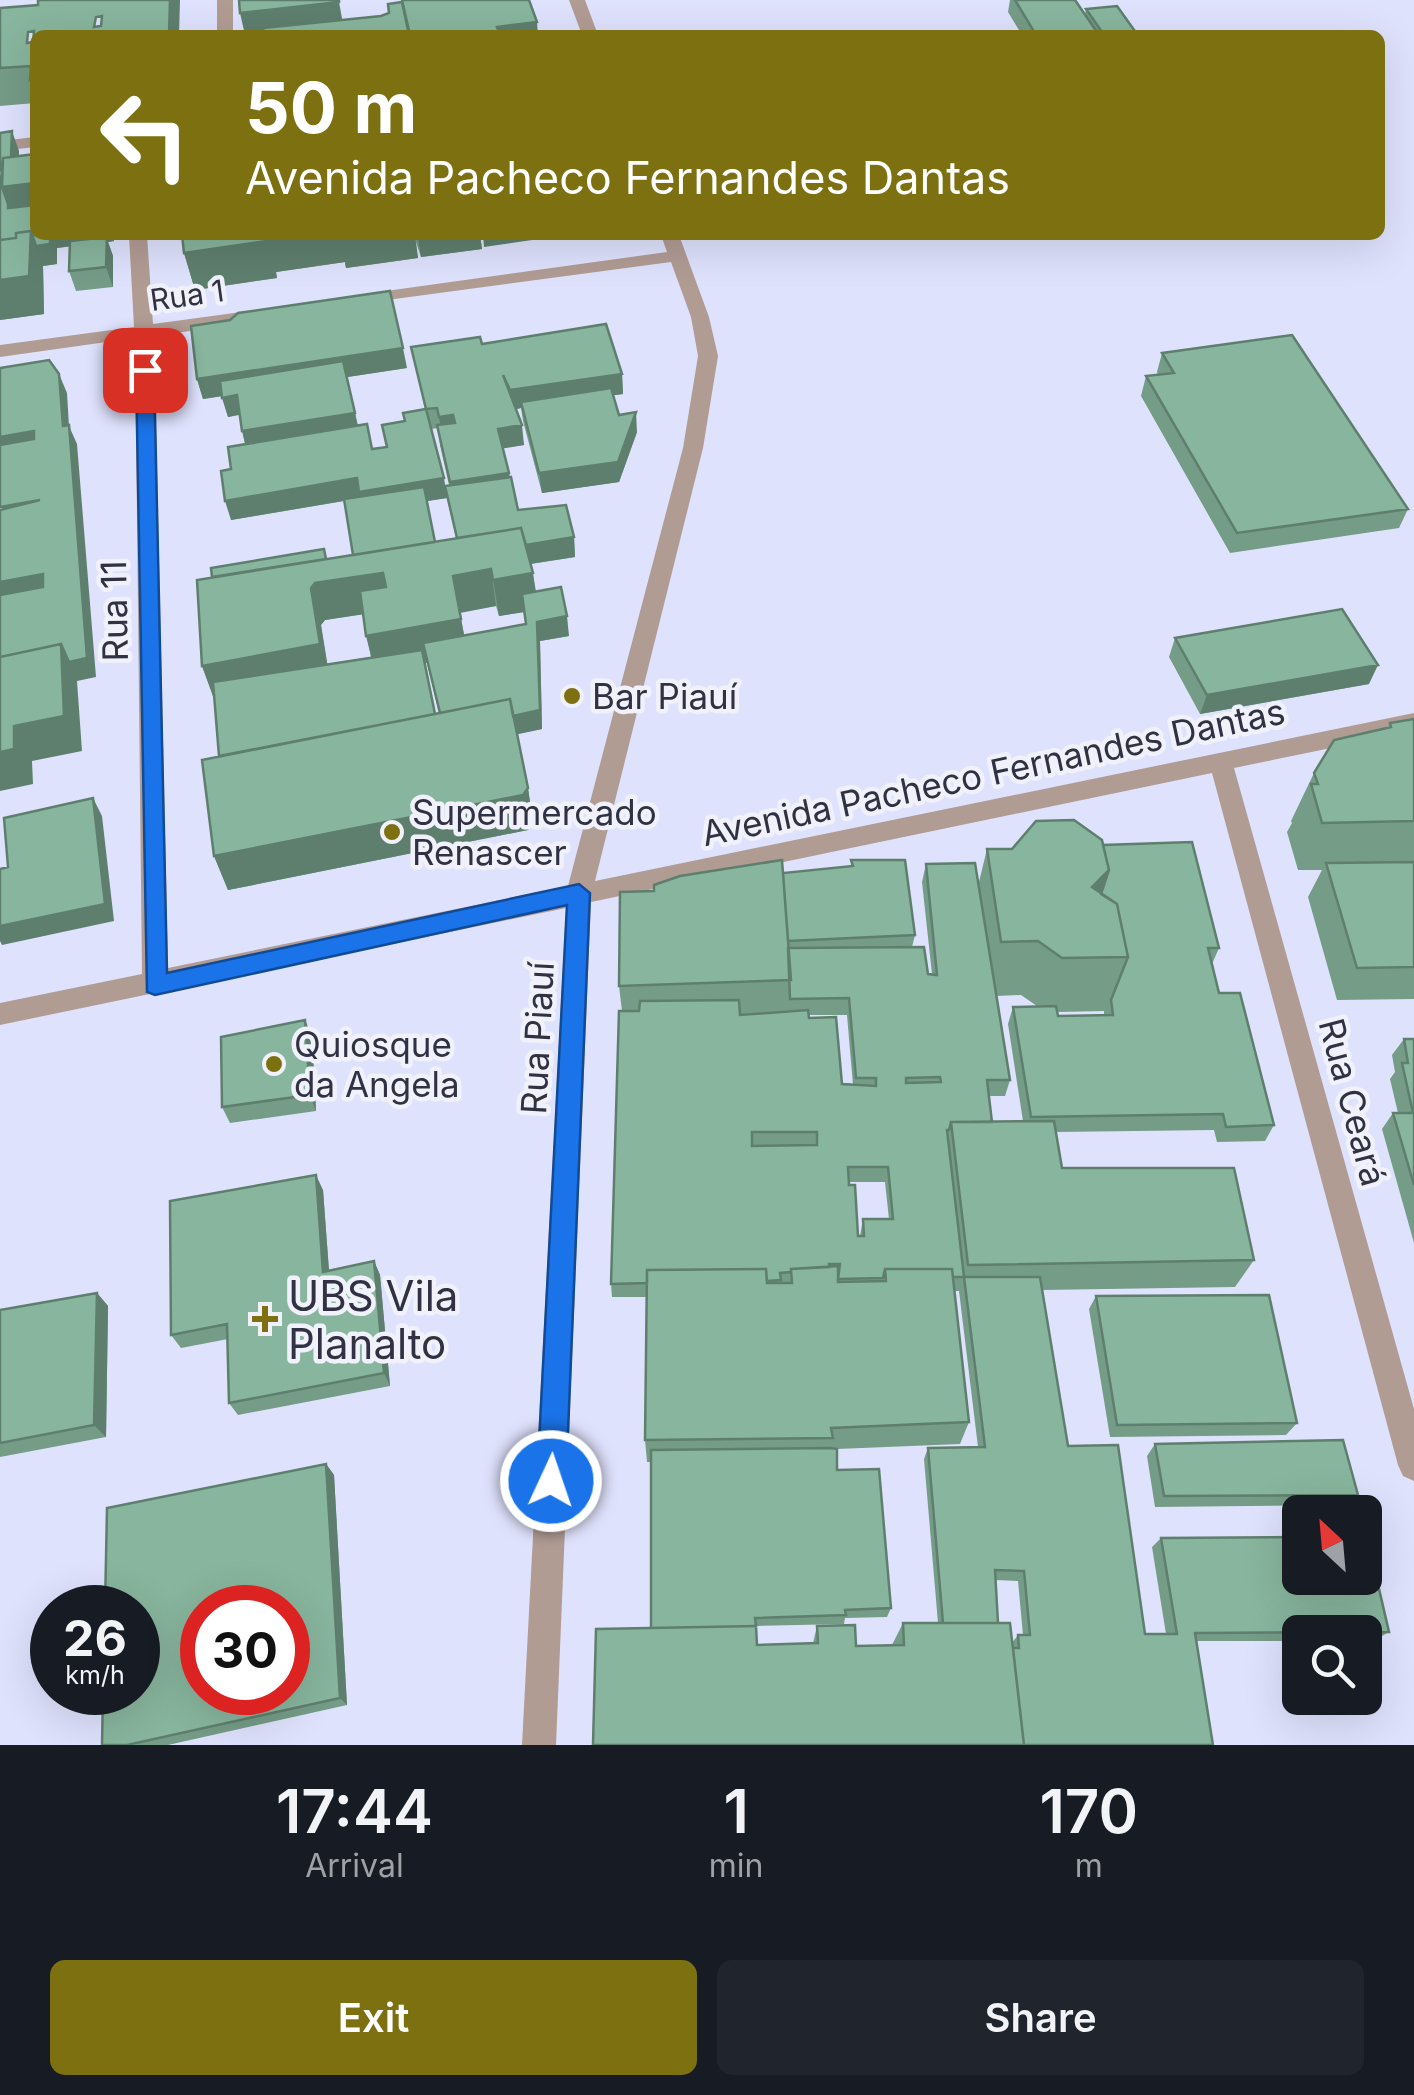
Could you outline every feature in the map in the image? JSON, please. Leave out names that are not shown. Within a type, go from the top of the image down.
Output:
[{"type":"street","points":[[225,0],[225,30]]},
{"type":"street","points":[[576,0],[588,30]]},
{"type":"street","points":[[0,146],[30,143]]},
{"type":"street","name":"Rua 11","points":[[138,240],[144,332],[155,985]]},
{"type":"street","points":[[342,304],[674,245]]},
{"type":"street","name":"Rua Piauí","points":[[539,1745],[579,893],[693,448],[708,356],[674,245]]},
{"type":"street","name":"Rua 1","points":[[0,350],[283,312]]},
{"type":"street","name":"Avenida Pacheco Fernandes Dantas","points":[[0,1014],[1414,722]]},
{"type":"street","name":"Rua Ceará","points":[[1220,760],[1414,1464]]},
{"type":"building","points":[[38,0],[170,0],[169,30],[30,30],[30,66],[0,68],[0,8],[38,5]],"holes":[[[102,16],[101,26],[94,27],[96,17]]]},
{"type":"building","points":[[239,0],[339,0],[339,2],[240,13]]},
{"type":"building","points":[[402,0],[529,0],[537,22],[497,27],[498,30],[409,30]]},
{"type":"building","points":[[1015,0],[1075,0],[1096,30],[1033,30]]},
{"type":"building","points":[[402,2],[408,30],[263,30],[381,16],[389,13],[388,4]]},
{"type":"building","points":[[1117,6],[1134,30],[1101,30],[1086,9]]},
{"type":"building","points":[[12,131],[11,157],[3,158],[0,170],[0,133]]},
{"type":"building","points":[[30,155],[30,184],[2,187],[3,158]]},
{"type":"building","points":[[2,176],[8,208],[30,206],[30,231],[0,240]]},
{"type":"building","points":[[30,231],[29,276],[0,280],[0,240],[16,238],[16,233]]},
{"type":"building","points":[[34,240],[50,240],[50,244],[36,246]]},
{"type":"building","points":[[107,240],[106,267],[69,271],[70,241]]},
{"type":"building","points":[[183,240],[267,240],[267,241],[184,253]]},
{"type":"building","points":[[390,291],[403,348],[197,379],[191,326],[230,320],[238,313]]},
{"type":"building","points":[[606,324],[622,374],[510,390],[503,375],[522,425],[498,429],[509,473],[450,482],[437,425],[455,423],[453,415],[439,417],[437,408],[426,409],[411,347],[480,337],[482,344]]},
{"type":"building","points":[[1292,335],[1408,509],[1237,533],[1146,376],[1174,373],[1162,353]]},
{"type":"building","points":[[49,360],[59,374],[63,426],[69,425],[87,658],[69,662],[61,644],[0,657],[0,595],[43,587],[43,574],[0,582],[0,510],[40,500],[0,507],[0,445],[34,439],[34,431],[0,437],[0,368]]},
{"type":"building","points":[[343,361],[355,413],[242,431],[237,395],[222,398],[220,381]]},
{"type":"building","points":[[611,388],[619,415],[636,412],[618,462],[539,473],[521,402]]},
{"type":"building","points":[[426,409],[444,478],[359,492],[357,478],[225,501],[221,471],[231,469],[228,447],[367,424],[372,449],[387,447],[382,425],[405,421],[403,413]]},
{"type":"building","points":[[511,477],[518,510],[566,505],[574,537],[526,545],[521,528],[457,538],[445,486]]},
{"type":"building","points":[[424,487],[435,542],[353,555],[344,499]]},
{"type":"building","points":[[521,528],[533,573],[493,580],[491,569],[453,576],[461,619],[366,636],[360,591],[386,587],[383,573],[315,583],[311,588],[320,644],[202,666],[197,580]]},
{"type":"building","points":[[324,549],[326,559],[212,577],[211,568]]},
{"type":"building","points":[[561,587],[567,616],[537,622],[540,710],[513,716],[510,699],[440,713],[423,643],[526,624],[522,594]]},
{"type":"building","points":[[1342,609],[1378,665],[1207,695],[1175,638]]},
{"type":"building","points":[[61,644],[64,716],[14,726],[14,749],[0,752],[0,657]]},
{"type":"building","points":[[422,650],[435,714],[219,756],[213,682]]},
{"type":"building","points":[[510,699],[528,788],[523,795],[214,856],[202,760]]},
{"type":"building","points":[[1414,719],[1414,821],[1322,823],[1311,784],[1318,784],[1314,773],[1334,740]]},
{"type":"building","points":[[93,798],[105,904],[0,926],[0,869],[8,867],[4,818]]},
{"type":"building","points":[[1074,820],[1102,840],[1109,870],[1092,887],[1117,904],[1128,957],[1062,958],[1038,941],[1001,942],[987,849],[1012,849],[1036,821]]},
{"type":"building","points":[[1192,842],[1219,948],[1208,948],[1219,993],[1240,993],[1274,1125],[1226,1127],[1223,1114],[1031,1117],[1013,1007],[1056,1006],[1058,1016],[1113,1015],[1111,1000],[1128,957],[1117,904],[1101,894],[1109,870],[1103,845]]},
{"type":"building","points":[[782,860],[791,980],[619,986],[620,892],[654,891],[654,885],[680,876]]},
{"type":"building","points":[[851,860],[905,860],[915,935],[788,941],[783,873],[853,866]]},
{"type":"building","points":[[1414,862],[1414,967],[1357,968],[1326,863]]},
{"type":"building","points":[[975,863],[1010,1080],[987,1080],[992,1122],[951,1122],[947,1130],[964,1277],[953,1277],[952,1269],[885,1269],[883,1278],[838,1279],[840,1264],[829,1264],[791,1269],[780,1273],[781,1280],[767,1281],[766,1269],[647,1270],[647,1283],[611,1284],[619,1011],[639,1011],[640,1001],[739,1000],[740,1015],[808,1010],[809,1018],[836,1017],[842,1084],[876,1086],[876,1078],[856,1078],[849,998],[790,999],[788,948],[924,947],[928,974],[937,975],[926,864]],"holes":[[[940,1077],[941,1082],[906,1083],[906,1078]],[[752,1132],[817,1132],[817,1145],[752,1146]],[[848,1167],[888,1167],[893,1219],[863,1219],[864,1236],[858,1236],[855,1185],[849,1185]]]},
{"type":"building","points":[[305,1020],[310,1095],[222,1107],[221,1037]]},
{"type":"building","points":[[1404,1039],[1414,1039],[1414,1185],[1393,1113],[1413,1113],[1402,1063],[1408,1063]]},
{"type":"building","points":[[1054,1121],[1062,1168],[1234,1168],[1254,1260],[968,1265],[951,1122]]},
{"type":"building","points":[[316,1175],[323,1272],[374,1261],[384,1373],[229,1403],[227,1324],[171,1335],[170,1201]]},
{"type":"building","points":[[838,1266],[838,1282],[886,1281],[885,1269],[952,1269],[969,1422],[831,1428],[833,1438],[645,1440],[647,1270],[766,1269],[767,1283],[792,1283],[791,1269]]},
{"type":"building","points":[[964,1277],[1040,1277],[1068,1446],[1118,1445],[1145,1634],[1177,1634],[1161,1538],[1282,1537],[1282,1595],[1380,1595],[1389,1632],[1382,1632],[1382,1615],[1282,1615],[1282,1633],[1195,1633],[1213,1745],[1024,1745],[1013,1648],[1019,1648],[1018,1635],[1030,1635],[1024,1571],[995,1570],[998,1623],[943,1623],[928,1448],[985,1447]]},
{"type":"building","points":[[97,1293],[94,1425],[0,1443],[0,1310]]},
{"type":"building","points":[[1269,1295],[1297,1423],[1117,1425],[1096,1296]]},
{"type":"building","points":[[1343,1440],[1358,1495],[1164,1496],[1155,1444]]},
{"type":"building","points":[[837,1449],[837,1470],[879,1469],[891,1608],[845,1610],[846,1615],[755,1618],[756,1626],[651,1628],[651,1450]]},
{"type":"building","points":[[326,1464],[340,1698],[310,1705],[310,1585],[180,1585],[180,1715],[263,1715],[127,1745],[102,1745],[103,1715],[160,1715],[160,1585],[105,1585],[107,1508]]},
{"type":"building","points":[[903,1623],[1010,1623],[1024,1745],[593,1745],[596,1629],[756,1626],[757,1645],[818,1643],[817,1626],[855,1625],[856,1646],[904,1645]]},
{"type":"place","name":"Bar Piauí","points":[[572,696]]},
{"type":"place","name":"Supermercado Renascer","points":[[392,832]]},
{"type":"place","name":"Quiosque da Angela","points":[[274,1064]]},
{"type":"place","name":"UBS Vila Planalto","points":[[265,1319]]},
{"type":"route","points":[[145,370],[155,985],[579,893],[551,1481]]}]
